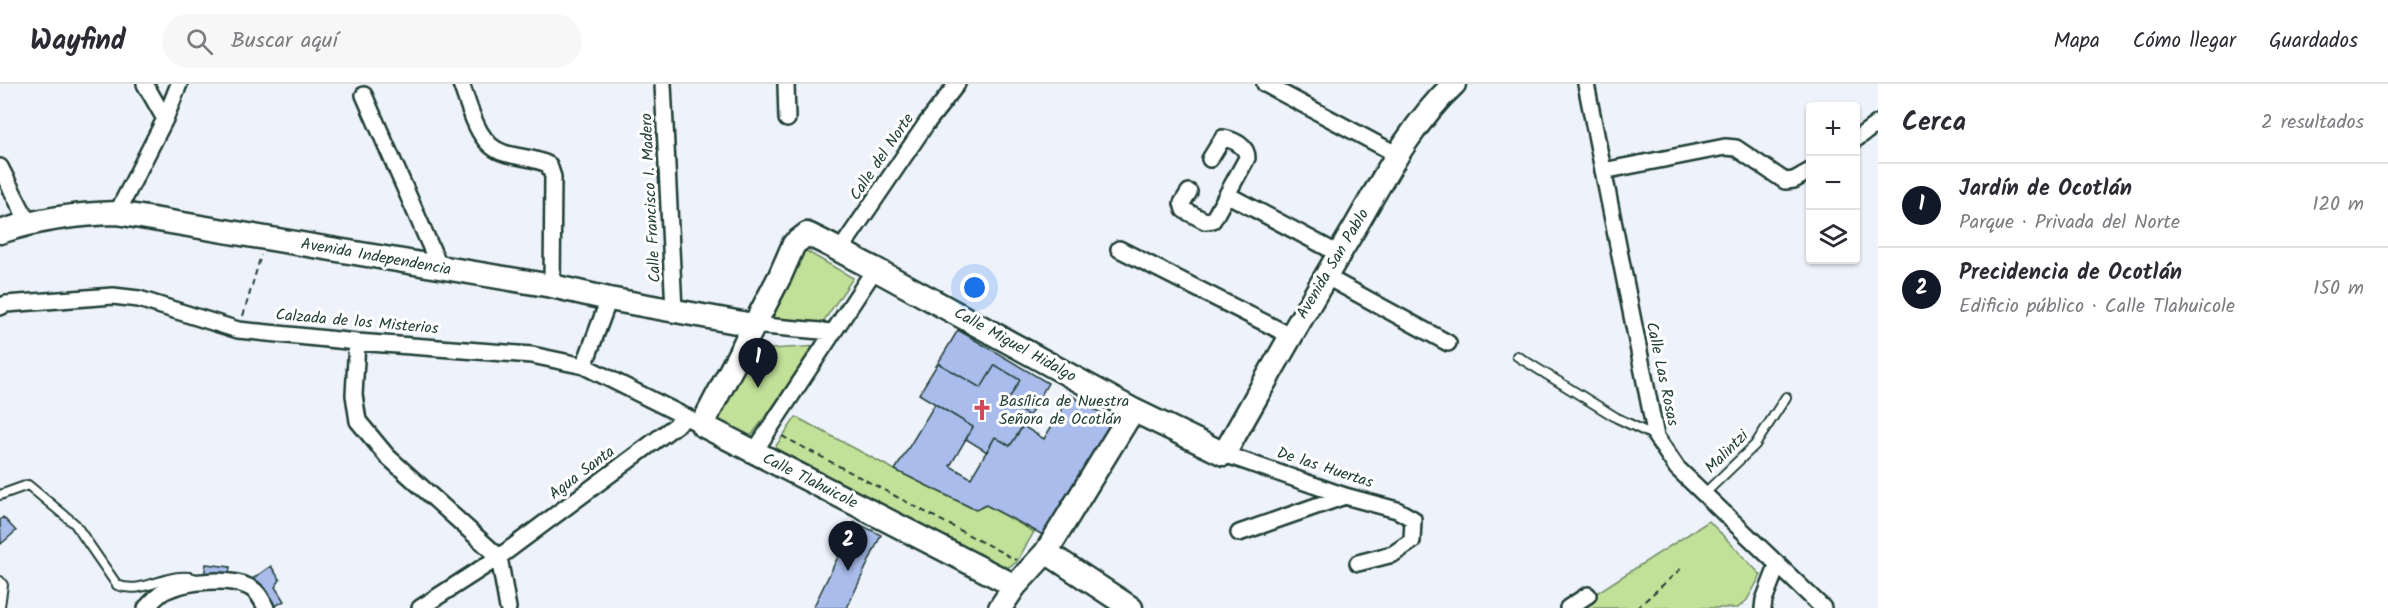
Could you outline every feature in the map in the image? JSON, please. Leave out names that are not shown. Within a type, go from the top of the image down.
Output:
[{"type":"street","points":[[145,84],[165,119]]},
{"type":"street","points":[[117,213],[165,119],[179,84]]},
{"type":"street","points":[[461,84],[481,135],[490,146],[503,153],[538,159],[549,165],[553,177],[552,286]]},
{"type":"street","name":"Calle Francisco I. Madero","points":[[663,84],[675,310]]},
{"type":"street","points":[[786,84],[787,119]]},
{"type":"street","name":"Calle del Norte","points":[[839,252],[926,124],[957,84]]},
{"type":"street","points":[[1265,84],[1398,155]]},
{"type":"street","name":"Calle Las Rosas","points":[[1586,84],[1656,437],[1677,468],[1823,608]]},
{"type":"street","name":"Avenida San Pablo","points":[[1224,454],[1325,276],[1398,155],[1423,117],[1451,85]]},
{"type":"street","points":[[364,95],[440,268]]},
{"type":"street","points":[[1860,136],[1878,123]]},
{"type":"street","points":[[1189,192],[1182,208],[1209,222],[1213,220],[1247,158],[1247,152],[1245,148],[1223,138],[1210,159]]},
{"type":"street","points":[[1603,171],[1725,147],[1736,148],[1785,181],[1794,180],[1806,173]]},
{"type":"street","points":[[0,167],[28,222]]},
{"type":"street","points":[[1228,195],[1339,254]]},
{"type":"street","name":"Avenida Independencia","points":[[0,232],[28,222],[72,214],[117,213],[552,286],[609,299],[753,325]]},
{"type":"street","name":"Calle Miguel Hidalgo","points":[[753,325],[780,276],[794,244],[807,234],[1132,410],[1224,454]]},
{"type":"street","points":[[1119,249],[1291,336]]},
{"type":"street","points":[[754,452],[875,269]]},
{"type":"street","points":[[1325,276],[1448,343]]},
{"type":"street","name":"Calzada de los Misterios","points":[[0,307],[6,304],[113,296],[139,299],[238,330],[357,342],[532,355],[584,366],[694,421]]},
{"type":"street","points":[[584,366],[609,299]]},
{"type":"street","points":[[694,421],[753,325],[832,332]]},
{"type":"street","points":[[357,342],[354,395],[358,421],[387,456],[499,557],[508,608]]},
{"type":"street","points":[[1000,608],[1015,586],[1039,560],[1132,410]]},
{"type":"street","name":"Calle Tlahuicole","points":[[694,421],[1015,586]]},
{"type":"street","name":"Agua Santa","points":[[420,608],[499,557],[694,421]]},
{"type":"street","name":"De las Huertas","points":[[1224,454],[1345,496],[1397,510],[1413,519],[1412,541],[1393,554],[1358,563]]},
{"type":"street","points":[[1239,533],[1345,496]]},
{"type":"street","points":[[1039,560],[1131,608]]},
{"type":"street","points":[[1764,608],[1764,600],[1778,564]]},
{"type":"street","points":[[146,608],[165,591],[201,581],[236,582],[251,587],[266,608]]},
{"type":"street","points":[[1568,608],[1588,595]]},
{"type":"lane","points":[[1517,356],[1617,418],[1656,437]]},
{"type":"lane","name":"Malintzi","points":[[1704,494],[1755,445],[1786,397]]},
{"type":"lane","points":[[0,495],[28,485],[75,524],[117,585],[137,589],[182,576],[201,581]]},
{"type":"lane","points":[[0,581],[3,585],[0,606]]},
{"type":"path","points":[[238,330],[266,238]]},
{"type":"path","points":[[768,429],[1039,560]]},
{"type":"path","points":[[1636,608],[1684,566]]},
{"type":"green space","points":[[801,248],[853,278],[821,325],[768,323]]},
{"type":"green space","points":[[818,346],[745,444],[704,425],[755,350]]},
{"type":"green space","points":[[796,417],[975,510],[986,505],[1034,532],[1016,563],[999,572],[769,456]]},
{"type":"green space","points":[[1709,521],[1761,575],[1747,600],[1738,608],[1573,608]]},
{"type":"building","points":[[958,330],[1048,383],[1029,416],[1007,402],[1020,380],[995,365],[981,388],[938,363]]},
{"type":"building","name":"Basílica de Nuestra Señora de Ocotlán","points":[[938,363],[981,388],[995,365],[1020,380],[1007,402],[1029,416],[1010,446],[995,437],[987,452],[966,439],[973,427],[919,394]]},
{"type":"building","points":[[1070,395],[1118,423],[1043,535],[986,505],[976,510],[895,470],[935,404],[973,427],[950,466],[971,478],[995,437],[1010,446],[1023,426],[1044,439]]},
{"type":"building","points":[[3,517],[16,531],[1,544],[0,520]]},
{"type":"building","points":[[855,522],[881,535],[847,608],[813,608]]},
{"type":"building","points":[[206,564],[230,567],[228,579],[204,576]]},
{"type":"building","points":[[271,566],[280,580],[275,587],[284,601],[272,608],[251,580]]},
{"type":"place","name":"Jardín de Ocotlán","points":[[758,388]]},
{"type":"place","name":"Basílica de Nuestra Señora de Ocotlán","points":[[982,410]]},
{"type":"place","name":"Precidencia de Ocotlán","points":[[848,571]]}]
